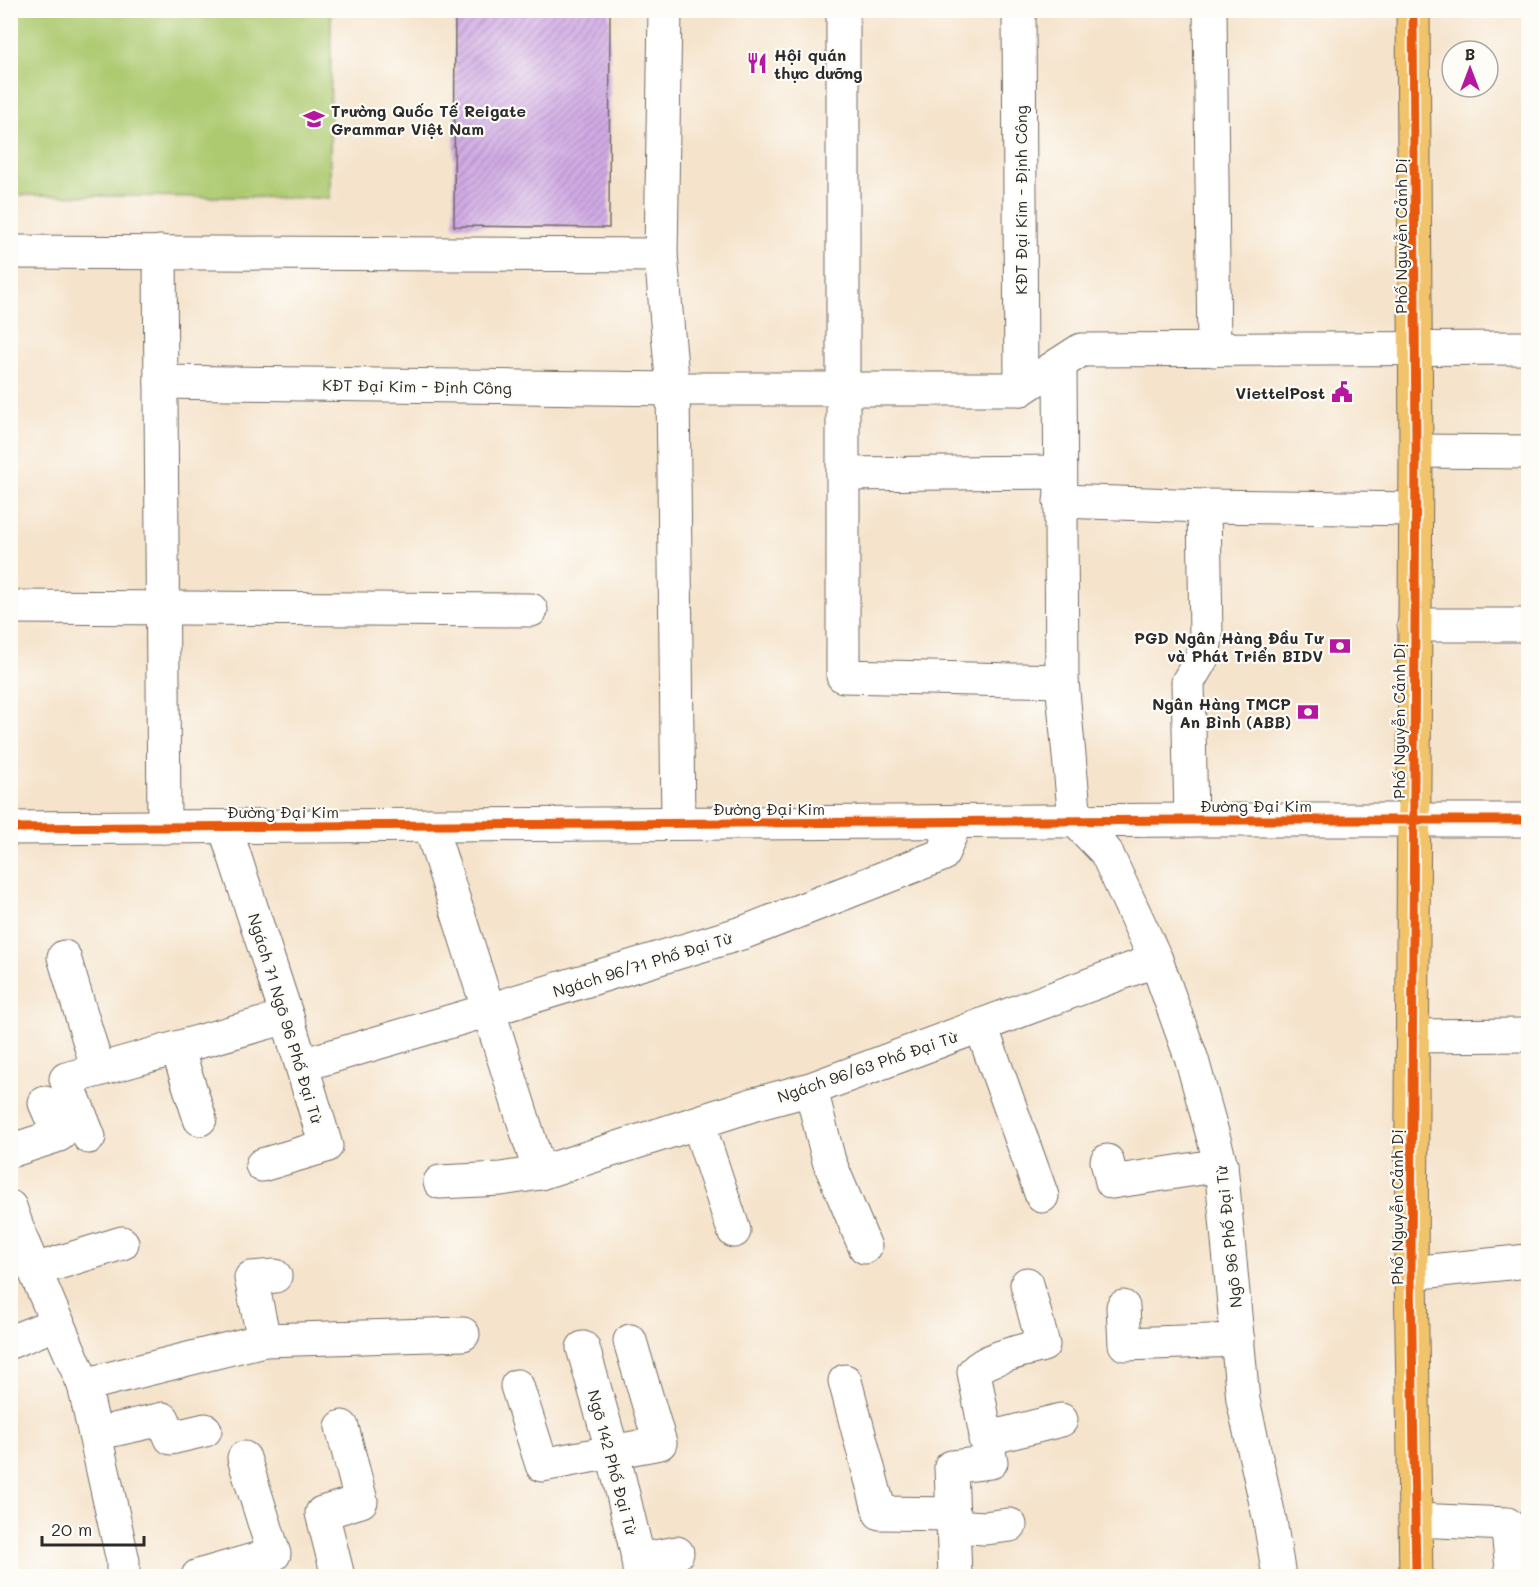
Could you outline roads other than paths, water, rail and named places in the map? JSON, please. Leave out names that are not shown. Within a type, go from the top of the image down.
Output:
[{"type":"main road","name":"Phố Nguyễn Cảnh Dị","points":[[1413,10],[1416,451],[1411,1273],[1416,1576]]},
{"type":"street","points":[[665,10],[661,255],[673,389],[678,824]]},
{"type":"street","points":[[843,10],[843,676],[1062,681]]},
{"type":"street","name":"KĐT Đại Kim - Định Công","points":[[161,382],[673,389],[1021,388],[1019,10]]},
{"type":"street","points":[[1210,10],[1214,350]]},
{"type":"street","points":[[10,252],[661,255]]},
{"type":"street","points":[[160,252],[164,827]]},
{"type":"street","points":[[1021,388],[1081,350],[1528,348]]},
{"type":"street","points":[[1059,364],[1062,681],[1075,820]]},
{"type":"street","points":[[1416,451],[1528,452]]},
{"type":"street","points":[[843,474],[1059,486],[1204,506],[1415,509]]},
{"type":"street","points":[[1191,820],[1188,682],[1203,656],[1206,637],[1204,506]]},
{"type":"street","points":[[10,607],[531,610]]},
{"type":"street","points":[[1414,625],[1528,625]]},
{"type":"street","name":"Đường Đại Kim","points":[[10,828],[1075,820],[1528,820]]},
{"type":"street","name":"Ngõ 96 Phố Đại Từ","points":[[1075,820],[1106,852],[1156,960],[1192,1060],[1221,1165],[1243,1400],[1270,1521],[1279,1576]]},
{"type":"street","name":"Ngách 96/71 Phố Đại Từ","points":[[302,1065],[745,932],[942,855],[956,821]]},
{"type":"street","points":[[430,825],[540,1173]]},
{"type":"street","name":"Ngách 71 Ngõ 96 Phố Đại Từ","points":[[225,827],[326,1146],[262,1165]]},
{"type":"street","points":[[64,957],[98,1070]]},
{"type":"street","name":"Ngách 96/63 Phố Đại Từ","points":[[440,1182],[501,1179],[540,1173],[755,1104],[811,1089],[1156,960]]},
{"type":"street","points":[[89,1137],[66,1079],[287,1017]]},
{"type":"street","points":[[981,1026],[1042,1196]]},
{"type":"street","points":[[1412,1036],[1528,1035]]},
{"type":"street","points":[[177,1048],[200,1119]]},
{"type":"street","points":[[811,1089],[829,1161],[865,1247]]},
{"type":"street","points":[[10,1151],[59,1136],[45,1103]]},
{"type":"street","points":[[698,1123],[734,1232]]},
{"type":"street","points":[[1107,1161],[1112,1182],[1221,1165]]},
{"type":"street","points":[[10,1207],[22,1241],[84,1385],[123,1561],[123,1576]]},
{"type":"street","points":[[35,1270],[122,1243]]},
{"type":"street","points":[[1411,1273],[1528,1261]]},
{"type":"street","points":[[264,1340],[252,1278],[275,1276]]},
{"type":"street","points":[[955,1576],[951,1467],[991,1462],[974,1372],[976,1361],[1043,1345],[1027,1284]]},
{"type":"street","points":[[1123,1307],[1125,1344],[1238,1340]]},
{"type":"street","points":[[10,1342],[58,1323]]},
{"type":"street","points":[[84,1385],[264,1340],[463,1334]]},
{"type":"street","points":[[517,1386],[542,1466],[660,1443],[630,1341]]},
{"type":"street","name":"Ngõ 142 Phố Đại Từ","points":[[583,1348],[613,1453],[639,1568]]},
{"type":"street","points":[[845,1381],[880,1513],[954,1520],[984,1528],[1011,1525]]},
{"type":"street","points":[[95,1434],[163,1419],[171,1438],[205,1430]]},
{"type":"street","points":[[985,1438],[1060,1420]]},
{"type":"street","points":[[338,1576],[322,1513],[361,1501],[342,1427]]},
{"type":"street","points":[[198,1576],[274,1554],[244,1458]]},
{"type":"street","points":[[1415,1520],[1507,1524],[1514,1576]]},
{"type":"street","points":[[639,1568],[677,1553]]},
{"type":"place","name":"Hội quán thực dưỡng","points":[[757,63]]},
{"type":"place","name":"Trường Quốc Tế Reigate Grammar Việt Nam","points":[[314,119]]},
{"type":"place","name":"ViettelPost","points":[[1342,392]]},
{"type":"place","name":"PGD Ngân Hàng Đầu Tư và Phát Triển BIDV","points":[[1340,646]]},
{"type":"place","name":"Ngân Hàng TMCP An Bình (ABB)","points":[[1308,712]]}]
